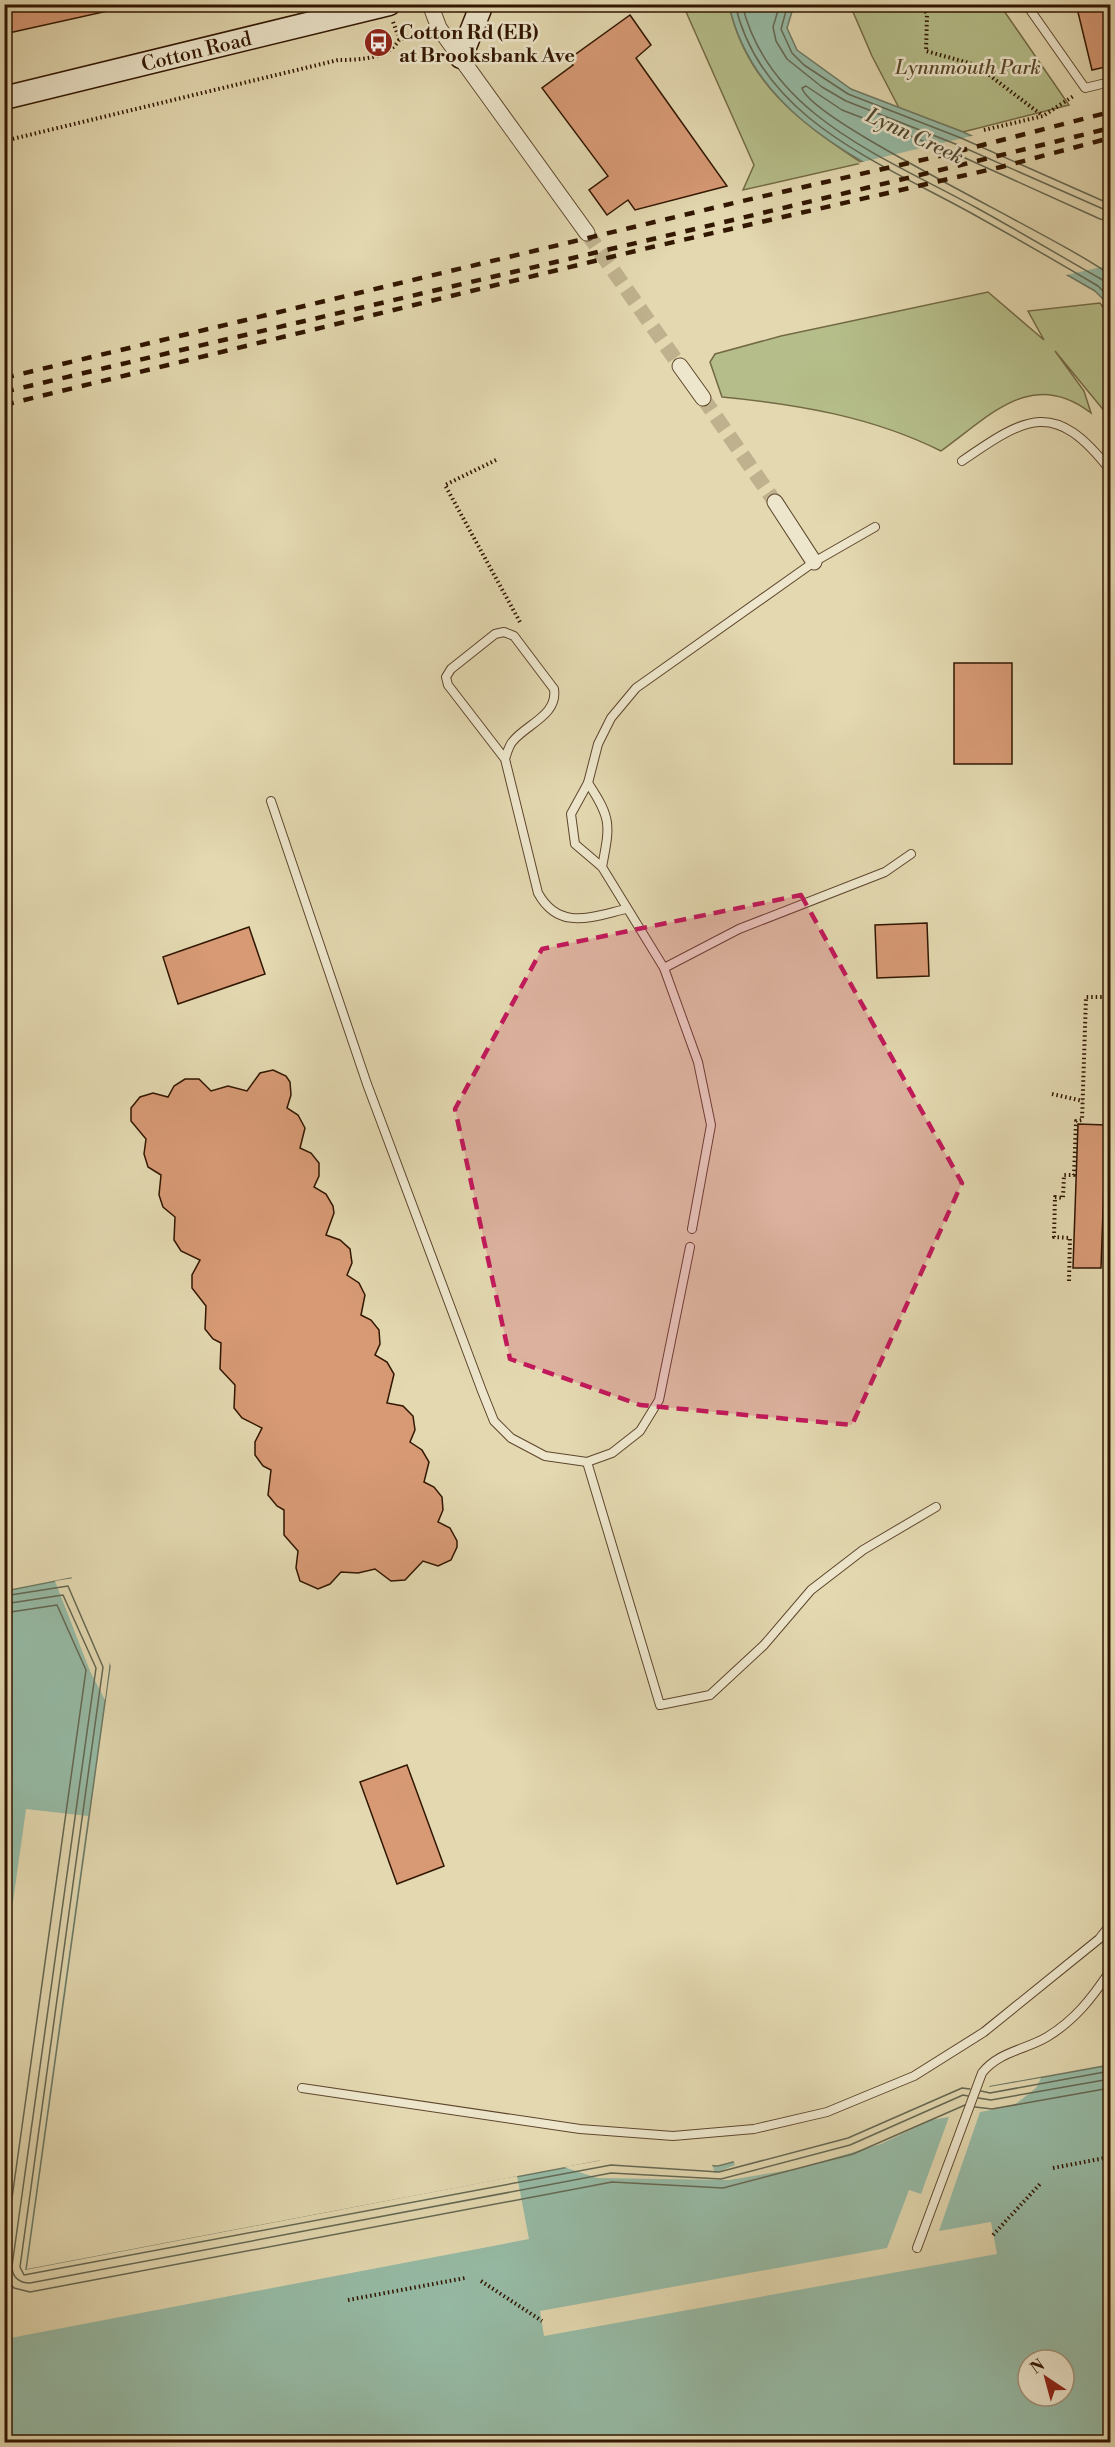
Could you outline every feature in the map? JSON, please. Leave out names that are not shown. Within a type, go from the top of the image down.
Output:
[{"type":"main road","name":"Cotton Road","points":[[4,98],[389,4]]},
{"type":"main road","points":[[460,57],[482,4]]},
{"type":"street","points":[[430,4],[439,28],[587,233]]},
{"type":"street","points":[[680,366],[703,398]]},
{"type":"street","points":[[775,502],[814,562]]},
{"type":"lane","points":[[1026,4],[1084,88],[1110,82]]},
{"type":"lane","points":[[962,461],[1004,432],[1027,422],[1050,423],[1074,432],[1092,446],[1110,470]]},
{"type":"lane","points":[[693,1229],[711,1125],[698,1062],[663,968],[602,867],[575,844],[572,814],[588,783],[598,744],[611,718],[636,688],[814,562],[875,527]]},
{"type":"lane","points":[[505,759],[512,741],[549,710],[556,699],[554,689],[514,636],[504,632],[495,634],[451,669],[446,677],[448,685],[505,759],[538,893],[547,908],[560,916],[584,918],[626,909]]},
{"type":"lane","points":[[588,783],[606,810],[608,836],[602,867]]},
{"type":"lane","points":[[271,801],[367,1084],[494,1421],[511,1438],[545,1456],[587,1461],[612,1452],[640,1431],[659,1400],[690,1247]]},
{"type":"lane","points":[[663,968],[761,919],[885,872],[910,854]]},
{"type":"lane","points":[[587,1461],[660,1705],[710,1695],[764,1645],[811,1590],[863,1550],[936,1507]]},
{"type":"lane","points":[[302,2088],[580,2130],[673,2136],[754,2129],[827,2112],[914,2076],[984,2032],[1099,1938],[1110,1925]]},
{"type":"lane","points":[[917,2248],[982,2073],[999,2058],[1044,2039],[1064,2026],[1083,2010],[1110,1971]]},
{"type":"path","points":[[921,4],[927,14],[926,51],[976,65],[1043,116]]},
{"type":"path","points":[[4,141],[338,60],[354,60],[386,53],[394,48],[399,40],[412,35]]},
{"type":"path","points":[[984,130],[1043,116],[1084,88]]},
{"type":"path","points":[[496,460],[445,485],[521,625]]},
{"type":"path","points":[[1069,1281],[1070,1238],[1054,1237],[1055,1197],[1063,1198],[1064,1175],[1074,1175],[1076,1121],[1082,1120],[1086,997],[1110,997]]},
{"type":"path","points":[[1109,1042],[1110,1017]]},
{"type":"path","points":[[1052,1094],[1083,1101]]},
{"type":"path","points":[[1053,2168],[1110,2157]]},
{"type":"path","points":[[993,2235],[1040,2184]]},
{"type":"path","points":[[348,2300],[465,2278]]},
{"type":"path","points":[[482,2281],[542,2321]]},
{"type":"highlighted area","points":[[801,895],[962,1183],[852,1425],[640,1405],[510,1359],[455,1109],[542,949]]},
{"type":"green space","points":[[683,5],[729,5],[748,57],[778,98],[817,132],[862,163],[743,190],[754,165]]},
{"type":"green space","name":"Lynnmouth Park","points":[[850,5],[1000,5],[1069,105],[963,132],[899,108],[872,56]]},
{"type":"green space","points":[[988,292],[1044,340],[1028,311],[1100,303],[1110,317],[1110,418],[1055,351],[1084,391],[1091,413],[1070,400],[1050,395],[1031,396],[994,411],[941,451],[889,429],[834,414],[722,397],[710,362],[715,354],[781,336]]},
{"type":"water","name":"Lynn Creek","points":[[729,5],[794,5],[787,28],[797,50],[851,89],[963,132],[1110,199],[1110,306],[1095,291],[968,218],[857,159],[823,136],[791,110],[764,80],[743,46]]},
{"type":"water","points":[[71,1578],[110,1666],[26,2270],[611,2159],[718,2166],[846,2132],[988,2087],[1110,2065],[1110,2442],[5,2442],[5,1591]]},
{"type":"pier","points":[[976,135],[1110,196],[1110,265],[1062,276],[858,163]]},
{"type":"pier","points":[[74,1578],[110,1660],[105,1700],[90,1671],[55,1581]]},
{"type":"pier","points":[[26,1809],[88,1816],[25,2270],[517,2176],[529,2239],[5,2339],[4,1966]]},
{"type":"pier","points":[[963,2078],[991,2083],[989,2087],[1041,2078],[1036,2088],[1013,2106],[980,2112],[939,2231],[991,2222],[997,2254],[544,2336],[540,2311],[887,2248],[909,2190],[921,2194],[949,2117],[931,2120],[881,2144],[796,2169],[729,2180],[597,2178],[564,2167],[598,2161],[611,2156],[711,2162],[715,2173],[735,2165],[733,2159],[845,2129]]},
{"type":"building","points":[[4,4],[108,4],[108,11],[4,34]]},
{"type":"building","points":[[1076,4],[1110,4],[1110,66],[1092,70]]},
{"type":"building","points":[[630,15],[651,45],[636,58],[727,186],[635,210],[628,200],[607,215],[589,190],[608,176],[542,88],[573,65],[569,59]]},
{"type":"building","points":[[954,663],[1012,663],[1012,764],[954,764]]},
{"type":"building","points":[[927,923],[929,976],[877,978],[875,925]]},
{"type":"building","points":[[249,927],[265,974],[178,1004],[163,957]]},
{"type":"building","points":[[273,1070],[286,1076],[290,1082],[291,1095],[287,1108],[298,1115],[305,1128],[300,1148],[311,1153],[319,1163],[319,1176],[314,1187],[326,1194],[333,1206],[334,1213],[326,1235],[340,1240],[350,1249],[352,1263],[347,1275],[359,1283],[365,1295],[361,1315],[371,1320],[379,1330],[380,1344],[375,1355],[387,1362],[394,1374],[387,1403],[403,1406],[413,1416],[415,1430],[410,1442],[422,1450],[429,1462],[424,1482],[434,1487],[442,1497],[443,1510],[438,1522],[450,1528],[457,1541],[457,1547],[451,1560],[438,1566],[423,1561],[405,1580],[391,1581],[375,1569],[358,1573],[341,1572],[330,1584],[318,1589],[300,1581],[296,1568],[298,1551],[284,1535],[284,1510],[277,1506],[268,1495],[271,1470],[263,1466],[255,1455],[255,1442],[262,1428],[242,1418],[234,1408],[235,1385],[220,1369],[221,1343],[213,1339],[205,1329],[206,1306],[192,1288],[192,1275],[200,1260],[181,1251],[174,1240],[175,1217],[163,1207],[159,1195],[161,1175],[148,1167],[144,1154],[146,1139],[131,1121],[131,1108],[140,1097],[153,1093],[168,1097],[174,1086],[185,1079],[199,1079],[211,1091],[228,1086],[247,1091],[260,1073]]},
{"type":"building","points":[[1078,1124],[1106,1125],[1101,1268],[1073,1268]]},
{"type":"building","points":[[407,1765],[444,1866],[397,1884],[360,1782]]},
{"type":"tunnel","points":[[587,233],[680,366]]},
{"type":"tunnel","points":[[703,398],[775,502]]},
{"type":"railway","points":[[4,378],[738,202],[944,155],[1110,112]]},
{"type":"railway","points":[[4,392],[696,229],[1110,128]]},
{"type":"railway","points":[[4,405],[652,247],[1001,167],[1110,138]]},
{"type":"place","name":"Cotton Rd (EB) at Brooksbank Ave","points":[[378,43]]}]
